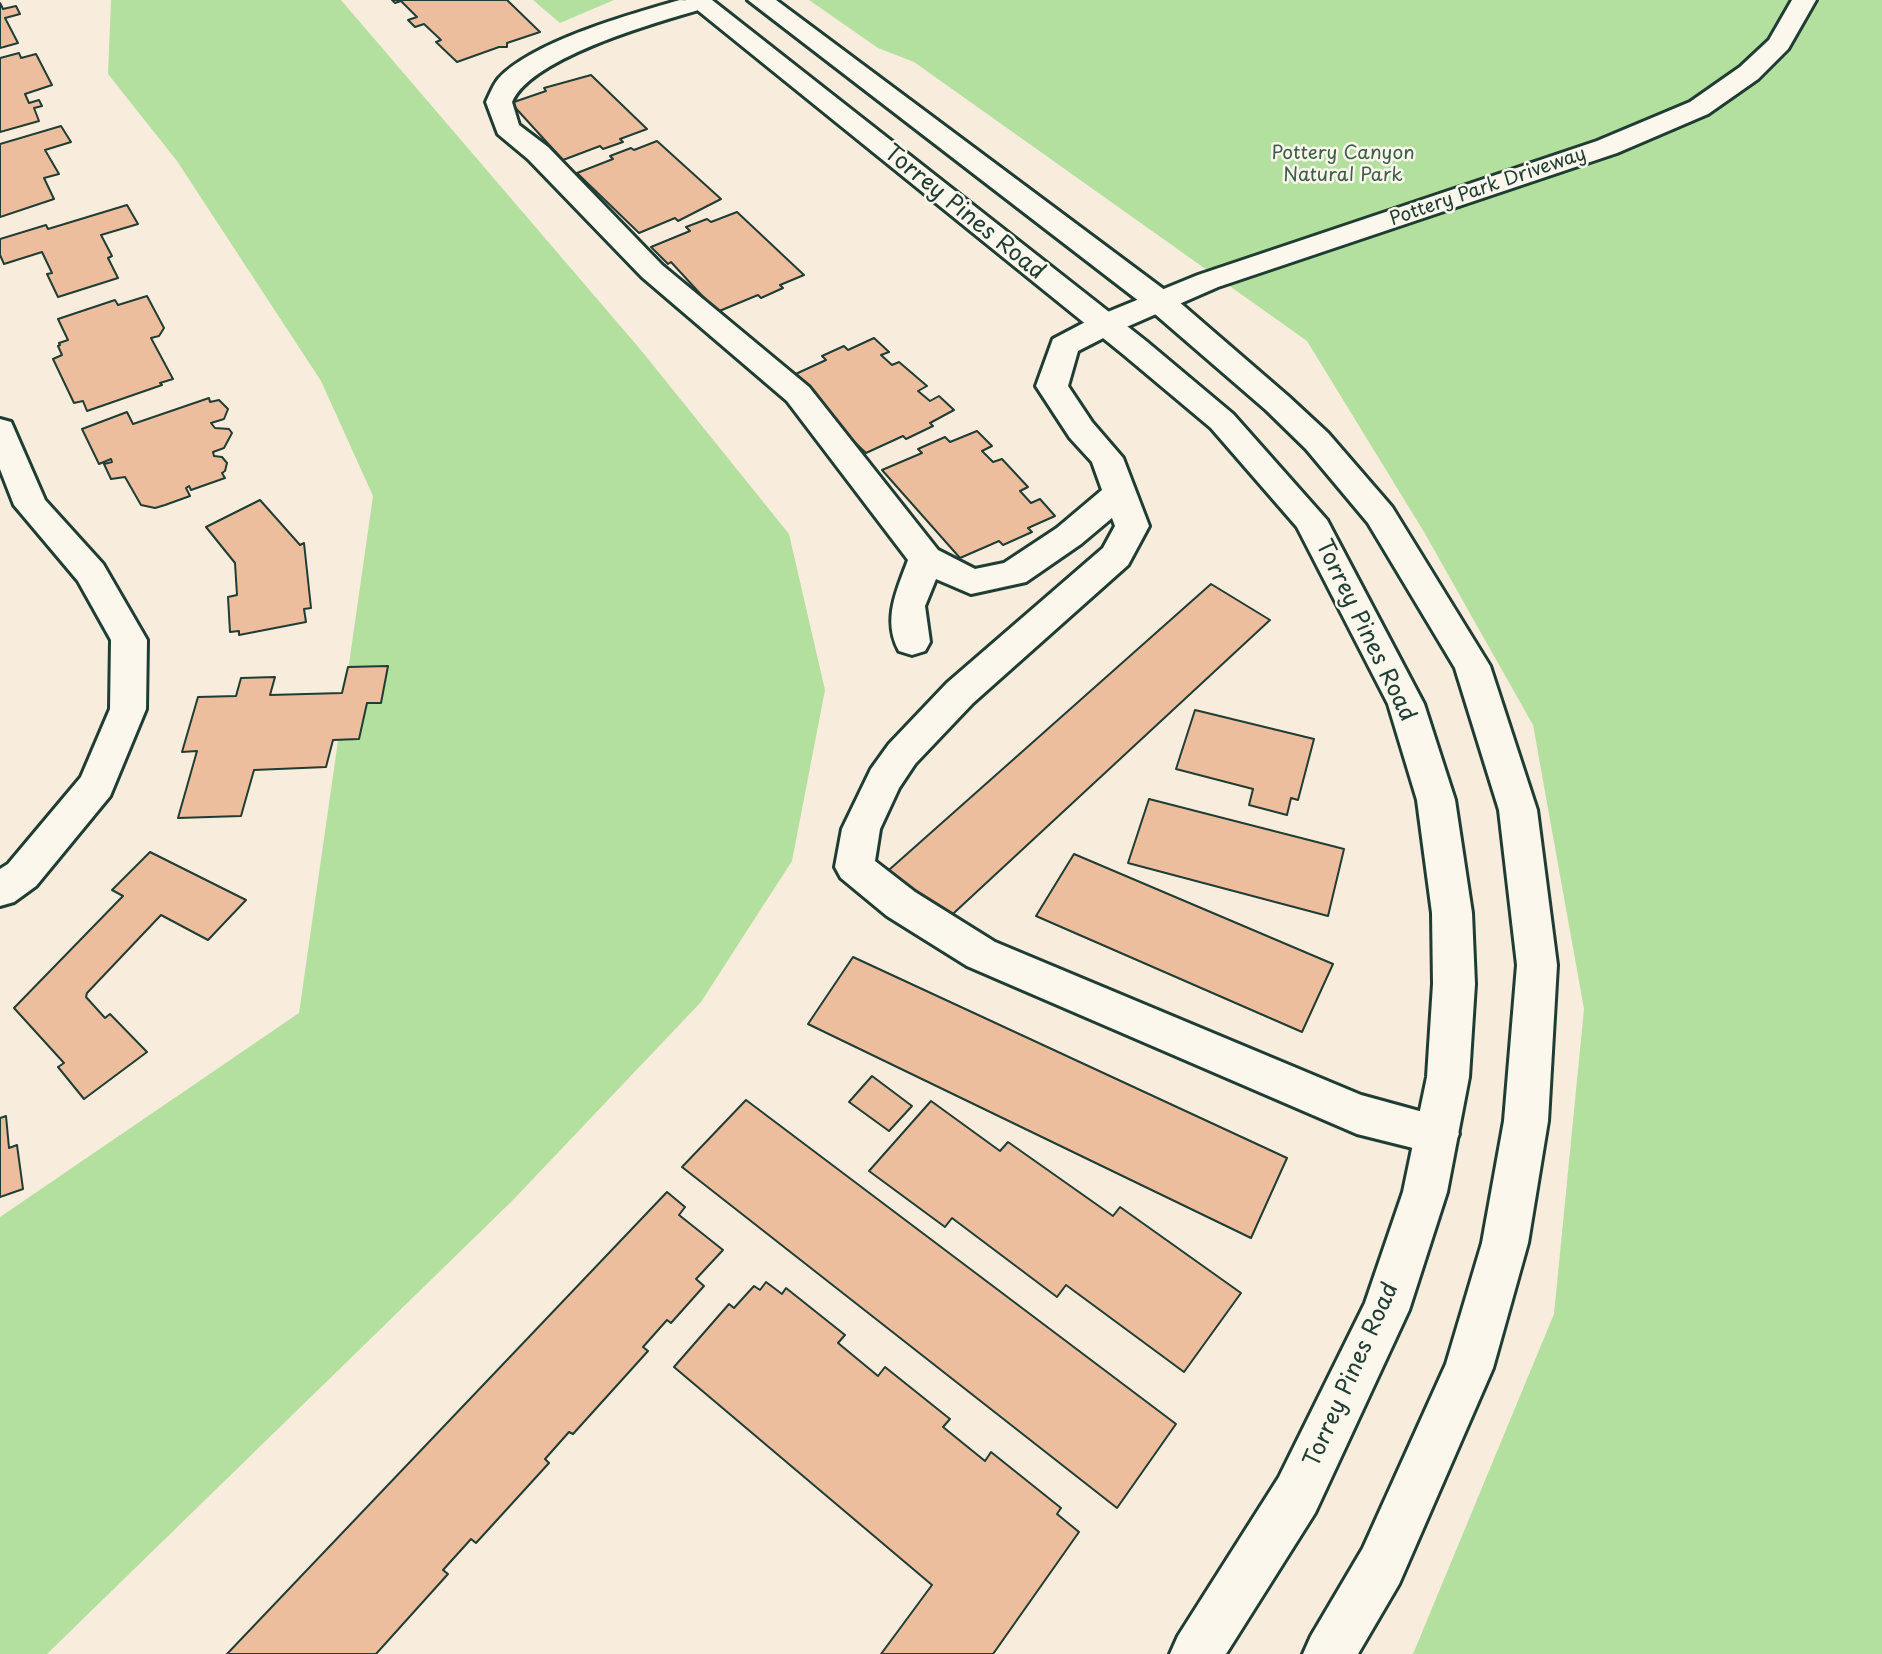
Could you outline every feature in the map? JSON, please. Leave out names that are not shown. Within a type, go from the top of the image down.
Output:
[{"type":"main road","name":"Torrey Pines Road","points":[[760,0],[1131,313],[1310,520],[1406,704],[1436,800],[1452,913],[1454,984],[1448,1077],[1425,1192],[1386,1310],[1297,1495],[1196,1654]]},
{"type":"main road","name":"Pottery Park Driveway","points":[[1120,493],[1107,458],[1081,430],[1052,386],[1064,346],[1131,313],[1208,281],[1607,147],[1699,108],[1749,73],[1779,44],[1804,0]]},
{"type":"main road","name":"Torrey Pines Road","points":[[699,1],[1131,313],[1277,402],[1317,441],[1380,515],[1472,666],[1518,810],[1537,965],[1526,1121],[1505,1243],[1469,1368],[1381,1566],[1329,1654]]},
{"type":"main road","points":[[699,1],[587,41],[523,70],[507,84],[499,102],[507,128],[538,153],[652,271],[798,394],[926,559],[971,582],[1014,573],[1069,536],[1120,493],[1132,526],[1116,556],[960,693],[902,754],[884,780],[861,829],[855,867],[901,904],[981,954],[1357,1114],[1437,1134]]},
{"type":"main road","points":[[0,430],[31,505],[91,573],[130,640],[128,709],[97,785],[11,882]]},
{"type":"main road","points":[[912,642],[908,606],[926,559]]},
{"type":"green space","points":[[111,0],[341,0],[640,349],[789,534],[825,690],[792,861],[701,1002],[513,1200],[47,1654],[0,1654],[0,1217],[299,1013],[373,496],[321,381],[177,161],[108,74]]},
{"type":"green space","points":[[533,0],[614,0],[560,23]]},
{"type":"green space","name":"Pottery Canyon Natural Park","points":[[809,0],[1882,0],[1882,1654],[1413,1654],[1554,1314],[1584,1009],[1533,725],[1424,532],[1307,341],[914,62],[878,48]]},
{"type":"building","points":[[392,0],[507,0],[540,32],[507,43],[507,47],[499,47],[457,62],[436,42],[441,40],[424,24],[415,27],[408,20],[417,17],[401,1],[395,3]]},
{"type":"building","points":[[0,3],[3,9],[16,6],[20,14],[5,18],[18,43],[0,48]]},
{"type":"building","points":[[19,53],[21,58],[36,54],[52,85],[25,94],[29,103],[39,100],[42,106],[34,108],[39,121],[0,132],[0,58]]},
{"type":"building","points":[[591,75],[647,129],[620,139],[623,142],[603,149],[600,146],[563,160],[511,103],[546,91],[544,88]]},
{"type":"building","points":[[61,126],[71,142],[45,150],[59,174],[44,178],[54,199],[0,217],[0,144]]},
{"type":"building","points":[[657,141],[721,199],[678,221],[675,218],[639,233],[577,173],[613,159],[610,156]]},
{"type":"building","points":[[127,205],[138,224],[101,235],[112,256],[108,258],[118,278],[58,297],[47,274],[52,273],[42,252],[4,264],[0,255],[0,239],[46,225],[48,229]]},
{"type":"building","points":[[737,212],[804,275],[780,285],[783,288],[761,298],[758,295],[717,312],[671,262],[668,264],[651,247],[690,231],[686,227],[707,219],[711,222]]},
{"type":"building","points":[[147,296],[164,328],[159,336],[151,338],[173,379],[87,411],[83,401],[74,403],[53,359],[62,355],[59,343],[68,340],[58,319],[115,300],[118,305]]},
{"type":"building","points":[[874,338],[889,352],[881,355],[892,365],[899,362],[927,386],[918,391],[930,401],[939,396],[954,410],[930,423],[933,426],[866,453],[787,378],[826,360],[822,356],[844,346],[848,350]]},
{"type":"building","points":[[209,398],[210,402],[219,400],[228,409],[224,419],[211,423],[215,428],[229,429],[232,433],[224,448],[213,452],[214,456],[222,457],[227,463],[222,473],[225,478],[191,490],[189,486],[186,488],[190,496],[155,508],[141,505],[125,477],[111,479],[104,464],[112,462],[111,459],[99,464],[82,429],[127,412],[133,424]]},
{"type":"building","points":[[977,431],[992,446],[982,451],[993,462],[1002,459],[1028,487],[1020,491],[1031,503],[1040,499],[1055,516],[1028,528],[1032,532],[1003,545],[999,541],[960,558],[882,470],[922,453],[918,449],[945,437],[950,442]]},
{"type":"building","points":[[260,500],[300,545],[304,543],[311,608],[304,609],[306,622],[239,635],[239,631],[230,632],[228,597],[237,595],[235,563],[206,527]]},
{"type":"building","points":[[1211,584],[1270,620],[942,924],[881,877]]},
{"type":"building","points":[[388,666],[381,703],[367,703],[359,739],[333,740],[326,767],[254,770],[241,816],[178,818],[197,751],[182,752],[198,697],[236,696],[241,678],[275,677],[270,695],[342,693],[348,667]]},
{"type":"building","points":[[1195,710],[1314,739],[1298,800],[1291,798],[1287,815],[1249,805],[1253,789],[1176,769]]},
{"type":"building","points":[[1149,799],[1344,849],[1328,916],[1128,863]]},
{"type":"building","points":[[150,852],[246,900],[208,940],[161,915],[87,993],[86,997],[105,1018],[110,1014],[147,1052],[84,1099],[58,1067],[64,1063],[14,1008],[123,896],[112,890]]},
{"type":"building","points":[[1074,854],[1333,964],[1302,1032],[1036,916]]},
{"type":"building","points":[[853,957],[1287,1158],[1251,1238],[808,1024]]},
{"type":"building","points":[[872,1076],[912,1106],[889,1131],[849,1102]]},
{"type":"building","points":[[746,1100],[1176,1424],[1117,1508],[682,1167]]},
{"type":"building","points":[[931,1101],[1000,1151],[1008,1142],[1113,1216],[1120,1207],[1241,1293],[1184,1372],[1066,1285],[1057,1297],[952,1218],[945,1227],[869,1171]]},
{"type":"building","points":[[6,1116],[9,1148],[17,1145],[23,1189],[0,1197],[0,1118]]},
{"type":"building","points":[[667,1192],[685,1207],[679,1215],[723,1250],[696,1279],[704,1286],[671,1323],[667,1320],[643,1347],[648,1351],[573,1434],[569,1432],[545,1459],[549,1463],[476,1543],[471,1539],[443,1570],[448,1574],[376,1654],[227,1654]]},
{"type":"building","points":[[766,1282],[782,1294],[786,1288],[845,1335],[838,1343],[878,1376],[885,1367],[950,1419],[943,1427],[985,1461],[991,1452],[1061,1508],[1057,1514],[1079,1532],[993,1654],[881,1654],[932,1585],[674,1367],[729,1304],[734,1308],[754,1286],[760,1290]]}]
